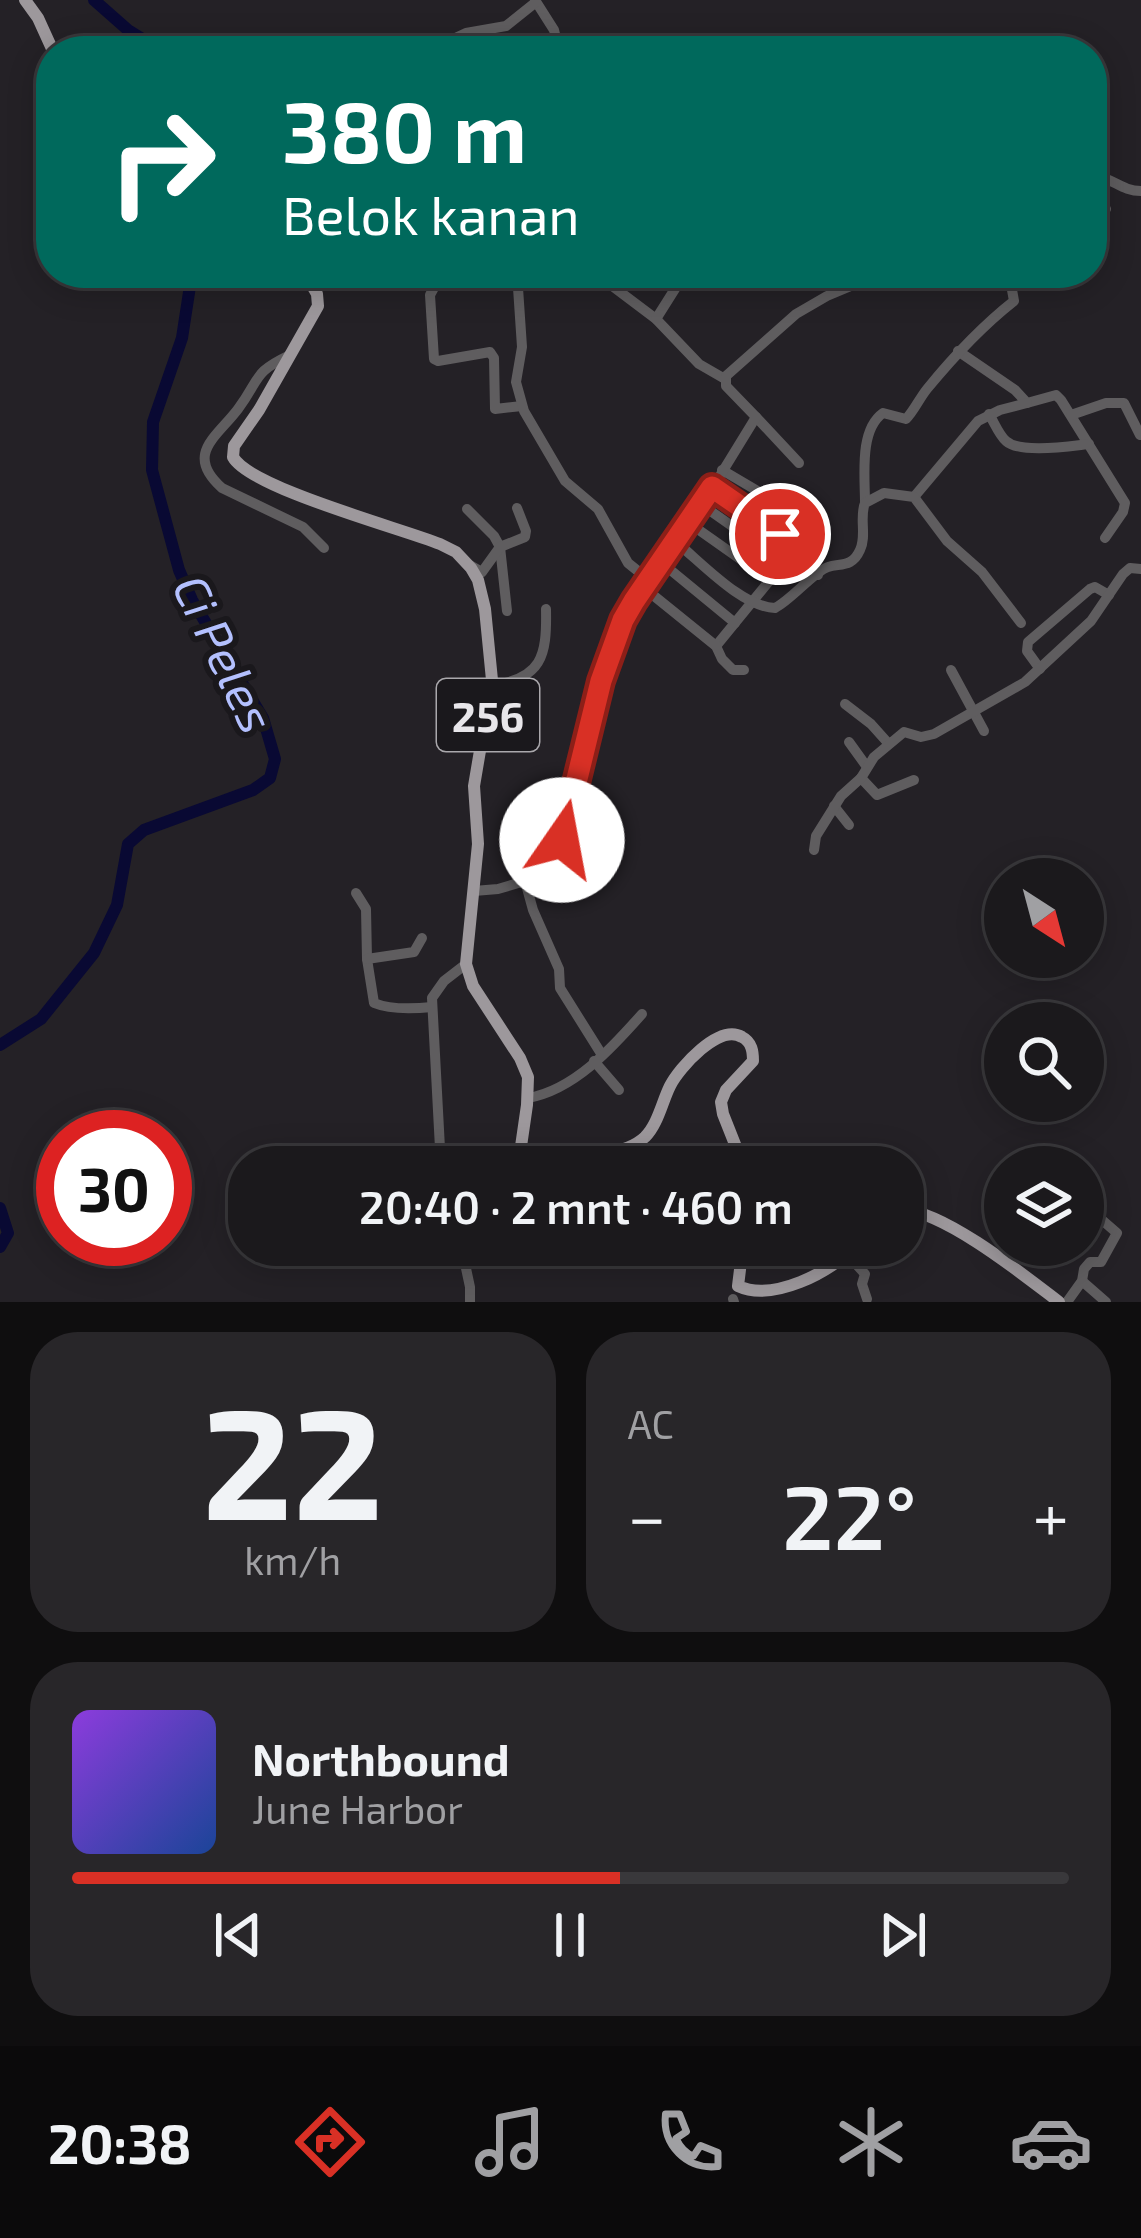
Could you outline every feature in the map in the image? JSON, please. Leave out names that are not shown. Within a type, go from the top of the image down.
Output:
[{"type":"main road","points":[[25,0],[46,36]]},
{"type":"main road","points":[[314,288],[318,306],[234,446],[232,458],[238,466],[287,491],[440,544],[468,564]]},
{"type":"main road","name":"256","points":[[466,964],[478,840],[474,787],[491,686],[483,598],[468,564]]},
{"type":"main road","points":[[466,964],[473,986],[528,1077],[521,1146]]},
{"type":"main road","points":[[624,1146],[642,1139],[652,1127],[680,1070],[714,1040],[736,1034],[750,1045],[753,1061],[726,1090],[722,1108],[736,1146]]},
{"type":"main road","points":[[924,1215],[1063,1302]]},
{"type":"main road","points":[[739,1266],[735,1298],[761,1300],[788,1295],[819,1280],[834,1266]]},
{"type":"street","points":[[461,36],[510,25],[536,1],[555,36]]},
{"type":"street","points":[[1107,178],[1123,189],[1141,191]]},
{"type":"street","points":[[434,288],[430,298],[435,360],[490,352],[495,409],[522,406]]},
{"type":"street","points":[[519,288],[522,347],[516,382],[522,406],[565,481],[598,509],[628,563],[646,584],[716,646],[724,663],[744,670]]},
{"type":"street","points":[[615,288],[656,319],[699,364],[725,379],[799,464]]},
{"type":"street","points":[[656,319],[676,288]]},
{"type":"street","points":[[725,379],[796,314],[846,288]]},
{"type":"street","points":[[676,542],[750,603],[767,609],[781,606],[827,567],[843,566],[862,547],[865,461],[872,422],[883,413],[908,418],[958,351],[1014,301],[1012,288]]},
{"type":"street","points":[[958,351],[1016,390],[1027,404]]},
{"type":"street","points":[[290,355],[261,370],[240,406],[208,442],[205,461],[222,488],[303,527],[324,548]]},
{"type":"street","points":[[914,496],[969,429],[989,414],[1057,395],[1125,502],[1124,512],[1106,538]]},
{"type":"street","points":[[1071,415],[1106,403],[1124,403],[1140,435]]},
{"type":"street","points":[[989,414],[1014,446],[1089,444]]},
{"type":"street","points":[[474,891],[525,881],[560,860],[567,813],[601,681],[623,620],[702,506],[756,417]]},
{"type":"street","points":[[716,646],[767,578],[793,504],[722,470]]},
{"type":"street","points":[[712,487],[783,537],[818,575]]},
{"type":"street","points":[[865,502],[884,493],[914,496],[947,541],[982,572],[1021,622]]},
{"type":"street","points":[[702,506],[776,556]]},
{"type":"street","points":[[468,564],[482,572],[500,547],[522,539],[526,534],[517,508]]},
{"type":"street","points":[[466,509],[500,547],[506,611]]},
{"type":"street","points":[[689,523],[767,578]]},
{"type":"street","points":[[767,578],[801,555]]},
{"type":"street","points":[[662,563],[735,622]]},
{"type":"street","points":[[814,850],[816,836],[834,806],[888,743],[904,732],[921,737],[934,734],[1017,687],[1091,621],[1126,571],[1141,569]]},
{"type":"street","points":[[1040,669],[1027,651],[1028,642],[1090,589],[1096,587],[1108,596]]},
{"type":"street","points":[[491,686],[523,678],[538,666],[545,646],[546,610]]},
{"type":"street","points":[[951,670],[984,730]]},
{"type":"street","points":[[845,704],[888,743]]},
{"type":"street","points":[[849,742],[877,795],[914,780]]},
{"type":"street","points":[[834,806],[849,825]]},
{"type":"street","points":[[525,881],[559,969],[560,988],[619,1090]]},
{"type":"street","points":[[356,892],[366,909],[374,1003],[432,1007]]},
{"type":"street","points":[[367,959],[415,952],[422,938]]},
{"type":"street","points":[[440,1146],[432,1007],[435,992],[466,964]]},
{"type":"street","points":[[528,1098],[553,1092],[617,1043],[642,1014]]},
{"type":"street","points":[[1104,1222],[1117,1233],[1104,1257]]},
{"type":"street","points":[[466,1266],[470,1302]]},
{"type":"street","points":[[861,1266],[867,1299]]},
{"type":"street","points":[[1063,1302],[1082,1281],[1087,1266]]},
{"type":"street","points":[[1082,1281],[1106,1302]]},
{"type":"waterway","name":"Ci Peles","points":[[94,0],[138,36]]},
{"type":"waterway","name":"Ci Peles","points":[[0,1045],[41,1019],[94,953],[117,905],[128,844],[144,830],[253,790],[270,778],[275,759],[263,718],[179,570],[152,470],[153,422],[182,338],[190,288]]},
{"type":"waterway","name":"Ci Peles","points":[[0,1208],[8,1233],[0,1247]]},
{"type":"route","points":[[562,840],[601,681],[623,620],[712,487],[780,534]]}]
